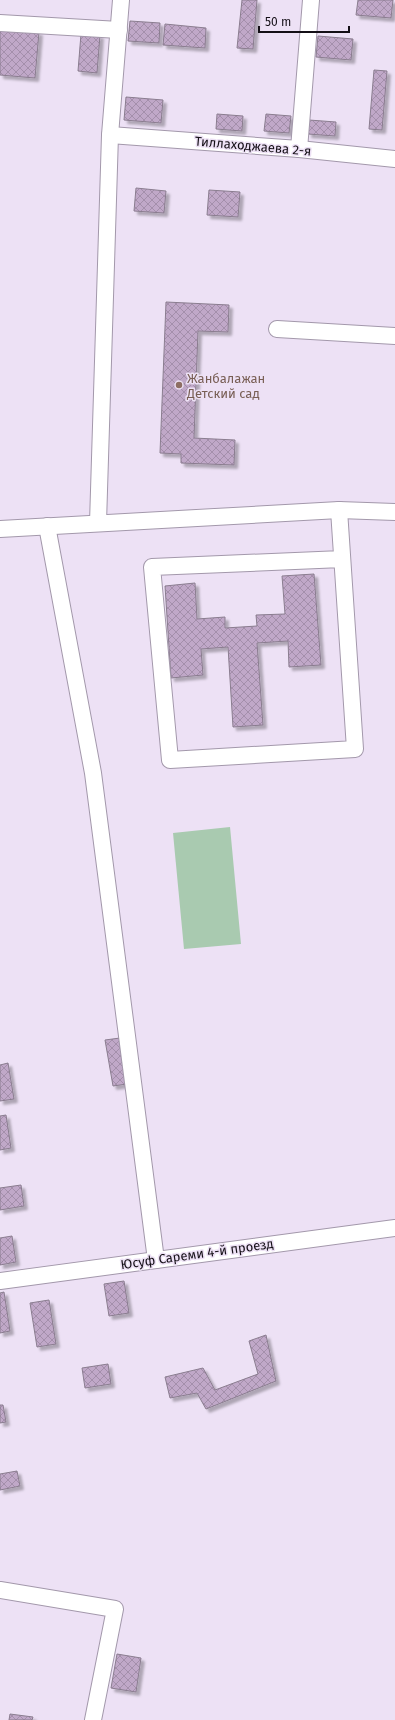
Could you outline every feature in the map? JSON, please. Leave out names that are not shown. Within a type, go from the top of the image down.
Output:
[{"type":"street","points":[[98,523],[110,135],[121,0]]},
{"type":"street","points":[[299,149],[311,0]]},
{"type":"street","points":[[0,23],[119,30]]},
{"type":"street","name":"Тиллаходжаева 2-я","points":[[110,135],[299,149],[395,159]]},
{"type":"street","points":[[277,329],[395,336]]},
{"type":"street","points":[[339,510],[355,749],[170,760],[152,567],[342,559]]},
{"type":"street","points":[[0,529],[339,510],[395,512]]},
{"type":"street","points":[[47,526],[93,773],[156,1260]]},
{"type":"street","name":"Юсуф Сареми 4-й проезд","points":[[0,1281],[395,1228]]},
{"type":"street","points":[[0,1590],[115,1609],[93,1720]]},
{"type":"green space","points":[[230,827],[241,944],[184,949],[173,833]]},
{"type":"building","points":[[242,0],[257,0],[253,49],[237,48]]},
{"type":"building","points":[[358,0],[393,0],[391,18],[356,15]]},
{"type":"building","points":[[130,21],[160,23],[159,43],[128,41]]},
{"type":"building","points":[[165,24],[206,28],[205,48],[163,45]]},
{"type":"building","points":[[0,29],[39,32],[35,78],[0,75]]},
{"type":"building","points":[[81,34],[100,35],[97,73],[78,71]]},
{"type":"building","points":[[318,36],[353,39],[351,60],[316,57]]},
{"type":"building","points":[[374,70],[387,71],[382,130],[369,129]]},
{"type":"building","points":[[126,97],[163,100],[161,123],[124,120]]},
{"type":"building","points":[[217,114],[243,116],[242,131],[216,129]]},
{"type":"building","points":[[266,114],[291,116],[289,133],[264,131]]},
{"type":"building","points":[[309,120],[336,122],[335,136],[308,134]]},
{"type":"building","points":[[136,188],[166,191],[164,213],[134,211]]},
{"type":"building","points":[[209,190],[240,192],[238,217],[207,215]]},
{"type":"building","name":"Жанбалажан Детский сад","points":[[166,302],[229,305],[228,332],[198,331],[194,438],[235,440],[234,465],[181,463],[181,454],[160,453]]},
{"type":"building","points":[[314,574],[321,665],[289,667],[288,641],[257,643],[263,725],[233,727],[228,647],[201,649],[203,675],[171,678],[165,586],[195,583],[197,619],[225,617],[225,628],[257,626],[256,615],[285,614],[282,576]]},
{"type":"building","points":[[120,1038],[127,1084],[113,1086],[105,1040]]},
{"type":"building","points":[[8,1063],[14,1099],[0,1101],[0,1065]]},
{"type":"building","points":[[6,1115],[11,1148],[0,1150],[0,1116]]},
{"type":"building","points":[[21,1185],[24,1206],[0,1210],[0,1188]]},
{"type":"building","points":[[12,1236],[16,1262],[0,1265],[0,1238]]},
{"type":"building","points":[[124,1281],[129,1313],[109,1316],[104,1284]]},
{"type":"building","points":[[4,1292],[10,1331],[0,1333],[0,1293]]},
{"type":"building","points":[[49,1300],[56,1344],[37,1347],[30,1303]]},
{"type":"building","points":[[266,1335],[276,1381],[206,1409],[197,1393],[170,1398],[165,1377],[203,1368],[215,1390],[258,1374],[249,1341]]},
{"type":"building","points":[[108,1364],[111,1384],[85,1388],[82,1368]]},
{"type":"building","points":[[0,1405],[3,1405],[6,1422],[0,1423]]},
{"type":"building","points":[[17,1471],[20,1486],[0,1490],[0,1474]]},
{"type":"building","points":[[117,1654],[141,1658],[136,1692],[111,1688]]},
{"type":"building","points":[[10,1714],[33,1717],[32,1720],[9,1720]]},
{"type":"place","name":"Жанбалажан Детский сад","points":[[179,385]]}]
